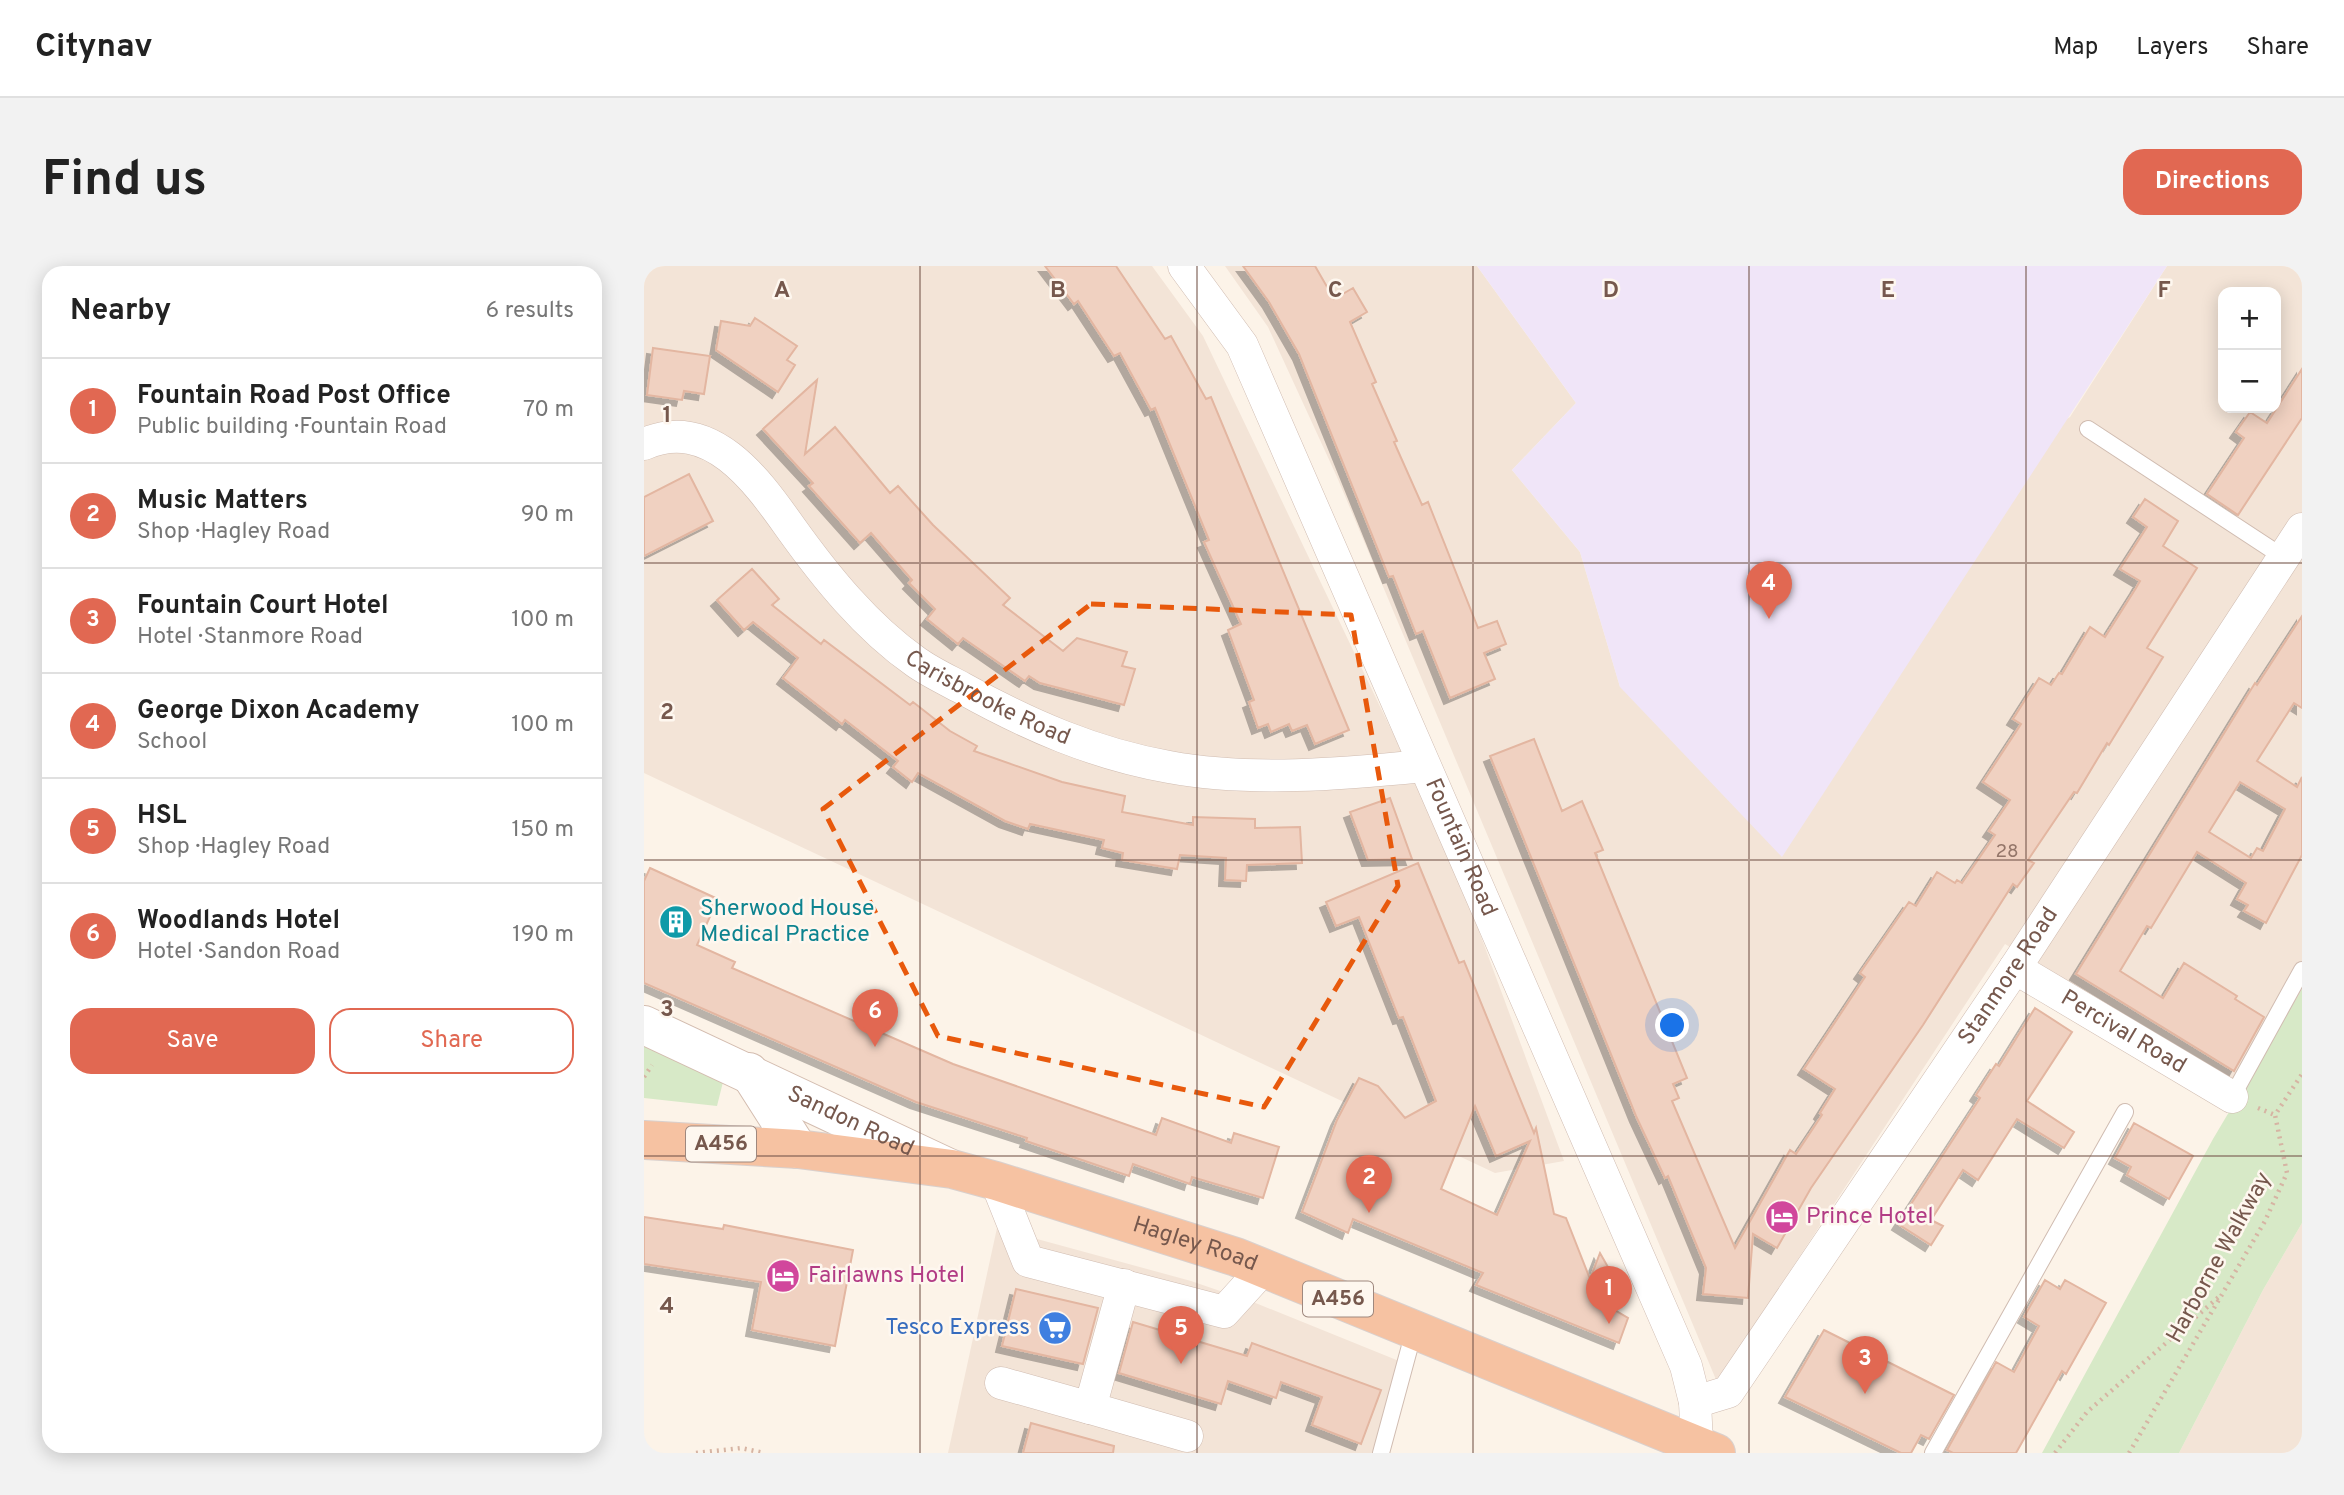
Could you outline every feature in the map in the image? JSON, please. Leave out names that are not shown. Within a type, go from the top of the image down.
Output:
[{"type":"highway","name":"Hagley Road","points":[[644,1140],[799,1149],[952,1169],[996,1181],[1264,1268],[1706,1449]]},
{"type":"main road","name":"Sandon Road","points":[[644,1024],[952,1169]]},
{"type":"main road","name":"Sandon Road","points":[[749,1072],[799,1149]]},
{"type":"street","name":"Fountain Road","points":[[1184,266],[1242,345],[1686,1366],[1706,1449]]},
{"type":"street","name":"Carisbrooke Road","points":[[644,444],[660,437],[686,435],[741,464],[852,606],[916,662],[997,708],[1077,744],[1171,768],[1232,772],[1321,775],[1423,766]]},
{"type":"street","name":"Stanmore Road","points":[[1695,1402],[1728,1392],[2015,968],[2302,528]]},
{"type":"street","name":"Percival Road","points":[[2015,968],[2232,1097]]},
{"type":"street","points":[[996,1181],[1028,1261],[1224,1312],[1264,1268]]},
{"type":"street","points":[[1090,1408],[1124,1285]]},
{"type":"street","points":[[1001,1383],[1187,1436]]},
{"type":"lane","points":[[2088,429],[2283,557]]},
{"type":"lane","points":[[2232,1097],[2302,970]]},
{"type":"lane","points":[[1933,1453],[2125,1112]]},
{"type":"lane","points":[[1381,1453],[1414,1331]]},
{"type":"path","name":"Harborne Walkway","points":[[2129,1453],[2265,1221],[2287,1172],[2275,1115],[2302,1074]]},
{"type":"path","points":[[2055,1453],[2087,1412],[2224,1292]]},
{"type":"path","points":[[696,1453],[741,1448],[764,1453]]},
{"type":"highlighted area","points":[[1091,604],[1351,615],[1398,886],[1264,1107],[938,1036],[823,809]]},
{"type":"shaded area","points":[[644,266],[1152,266],[1203,336],[1450,853],[1564,1161],[1495,1173],[644,773]]},
{"type":"shaded area","points":[[1225,266],[1477,266],[1576,403],[1512,470],[1580,552],[1620,687],[2070,417],[2167,266],[2302,266],[2302,989],[2245,1087],[2005,944],[1717,1382],[1337,477],[1268,327]]},
{"type":"shaded area","points":[[1477,266],[2167,266],[1782,857],[1620,687],[1580,552],[1512,470],[1576,403]]},
{"type":"shaded area","points":[[2302,1223],[2302,1453],[2179,1453],[2263,1290]]},
{"type":"shaded area","points":[[997,1228],[1191,1281],[1258,1304],[1399,1361],[1373,1453],[948,1453]]},
{"type":"green space","points":[[2302,989],[2302,1223],[2263,1290],[2179,1453],[2042,1453],[2213,1139]]},
{"type":"green space","points":[[644,1046],[723,1082],[717,1106],[644,1098]]},
{"type":"building","points":[[1045,266],[1116,266],[1165,339],[1171,336],[1206,399],[1211,397],[1349,730],[1315,744],[1307,725],[1292,731],[1289,724],[1271,732],[1268,724],[1258,728],[1249,702],[1254,700],[1228,630],[1241,624],[1204,542],[1209,540],[1155,408],[1151,410],[1120,353],[1114,356],[1078,301],[1074,304]]},
{"type":"building","points":[[1243,266],[1315,266],[1334,299],[1353,288],[1367,312],[1350,322],[1376,382],[1372,384],[1397,441],[1394,442],[1422,505],[1428,502],[1478,628],[1497,621],[1506,644],[1484,653],[1495,679],[1450,698],[1423,631],[1416,634],[1393,576],[1389,577],[1299,354],[1269,302]]},
{"type":"building","points":[[755,318],[797,346],[787,360],[795,365],[778,392],[716,350],[721,321],[750,326]]},
{"type":"building","points":[[653,348],[710,356],[704,394],[684,391],[682,400],[647,395]]},
{"type":"building","points":[[2302,369],[2302,418],[2238,515],[2207,494],[2244,438],[2236,432],[2249,413],[2267,423],[2273,413],[2281,413],[2281,401]]},
{"type":"building","points":[[817,380],[805,454],[835,427],[890,493],[898,486],[933,525],[1010,598],[1003,605],[1063,651],[1077,638],[1127,652],[1122,666],[1135,669],[1124,705],[1040,683],[1029,676],[1025,681],[963,638],[958,644],[927,619],[935,609],[909,583],[912,580],[871,533],[860,543],[809,486],[813,483],[763,429]]},
{"type":"building","points":[[689,474],[713,521],[644,556],[644,497]]},
{"type":"building","points":[[2145,499],[2178,521],[2163,546],[2197,568],[2147,648],[2163,657],[2109,745],[2107,743],[2077,793],[2074,792],[2028,860],[2034,863],[2017,887],[2013,884],[1923,1025],[1811,1188],[1777,1248],[1753,1234],[1748,1298],[1703,1294],[1706,1268],[1668,1176],[1665,1178],[1636,1116],[1490,756],[1534,739],[1562,811],[1582,801],[1603,850],[1595,853],[1687,1078],[1673,1084],[1679,1098],[1672,1101],[1735,1248],[1790,1150],[1796,1154],[1822,1115],[1820,1113],[1835,1089],[1804,1069],[1865,977],[1860,973],[1909,902],[1916,906],[1937,872],[1955,883],[1957,880],[1962,883],[1995,835],[1989,831],[2010,800],[1983,782],[2021,724],[2013,719],[2039,678],[2051,685],[2059,673],[2062,674],[2090,627],[2105,637],[2140,581],[2120,569],[2147,527],[2133,517]]},
{"type":"building","points":[[752,569],[779,599],[772,605],[821,644],[824,640],[910,705],[913,702],[950,731],[977,746],[974,751],[1062,782],[1125,796],[1122,812],[1193,825],[1193,817],[1255,819],[1255,828],[1300,827],[1302,863],[1247,865],[1246,881],[1225,880],[1226,858],[1180,855],[1177,869],[1122,860],[1123,853],[1102,848],[1104,840],[1030,824],[1028,829],[1005,821],[918,773],[912,782],[893,767],[898,761],[845,720],[842,724],[783,678],[798,658],[753,622],[744,630],[717,600]]},
{"type":"building","points":[[2302,616],[2302,708],[2294,703],[2257,761],[2297,787],[2302,777],[2302,855],[2266,923],[2244,911],[2248,905],[2237,899],[2246,883],[2197,852],[2151,928],[2147,926],[2120,971],[2163,998],[2184,963],[2237,996],[2235,999],[2264,1017],[2234,1071],[2076,974],[2255,683],[2257,685]],"holes":[[[2240,782],[2285,809],[2263,851],[2257,848],[2251,858],[2209,832]]]},
{"type":"building","points":[[1390,798],[1412,859],[1368,860],[1350,812]]},
{"type":"building","points":[[1418,863],[1459,963],[1464,961],[1534,1133],[1536,1128],[1554,1214],[1566,1218],[1590,1279],[1600,1253],[1617,1283],[1608,1306],[1628,1318],[1619,1343],[1476,1285],[1483,1273],[1353,1219],[1348,1233],[1302,1212],[1337,1120],[1359,1078],[1378,1086],[1405,1118],[1436,1101],[1359,917],[1336,926],[1326,902]],"holes":[[[1475,1106],[1496,1156],[1530,1141],[1497,1215],[1441,1189]]]},
{"type":"building","points":[[650,868],[718,899],[697,945],[735,962],[732,968],[953,1064],[1156,1135],[1162,1118],[1231,1143],[1234,1133],[1279,1147],[1263,1198],[1192,1177],[1190,1184],[1133,1164],[1129,1176],[1026,1141],[1027,1138],[916,1102],[644,983],[644,881]]},
{"type":"building","points":[[2035,1008],[2072,1032],[2027,1101],[2074,1132],[2064,1148],[2017,1119],[1978,1180],[1963,1170],[1931,1220],[1943,1226],[1931,1245],[1898,1224],[1980,1098],[1976,1095],[1996,1064],[1999,1066]]},
{"type":"building","points":[[2134,1123],[2193,1156],[2169,1199],[2127,1175],[2131,1167],[2115,1158]]},
{"type":"building","points":[[644,1217],[723,1229],[724,1225],[853,1250],[835,1346],[752,1330],[761,1282],[644,1264]]},
{"type":"building","points":[[2045,1280],[2060,1289],[2065,1280],[2106,1303],[2066,1374],[2062,1371],[2016,1453],[1953,1453],[1947,1450],[1996,1362],[2014,1372],[2039,1326],[2024,1317]]},
{"type":"building","name":"Tesco Express","points":[[1016,1289],[1098,1308],[1083,1364],[1002,1346]]},
{"type":"building","points":[[1133,1322],[1247,1356],[1252,1343],[1381,1390],[1361,1444],[1312,1425],[1322,1397],[1281,1382],[1276,1398],[1228,1381],[1221,1404],[1119,1373]]},
{"type":"building","points":[[1824,1330],[1954,1395],[1929,1439],[1921,1435],[1911,1453],[1901,1453],[1785,1397]]},
{"type":"building","points":[[1031,1423],[1114,1446],[1113,1453],[1023,1453]]},
{"type":"place","name":"George Dixon Academy","points":[[1769,619]]},
{"type":"place","name":"Sherwood House Medical Practice","points":[[676,922]]},
{"type":"place","name":"Woodlands Hotel","points":[[875,1047]]},
{"type":"place","name":"Music Matters","points":[[1369,1213]]},
{"type":"place","name":"Prince Hotel","points":[[1782,1217]]},
{"type":"place","name":"Fairlawns Hotel","points":[[783,1276]]},
{"type":"place","name":"Fountain Road Post Office","points":[[1609,1324]]},
{"type":"place","name":"Tesco Express","points":[[1055,1328]]},
{"type":"place","name":"HSL","points":[[1181,1364]]},
{"type":"place","name":"Fountain Court Hotel","points":[[1865,1394]]}]
